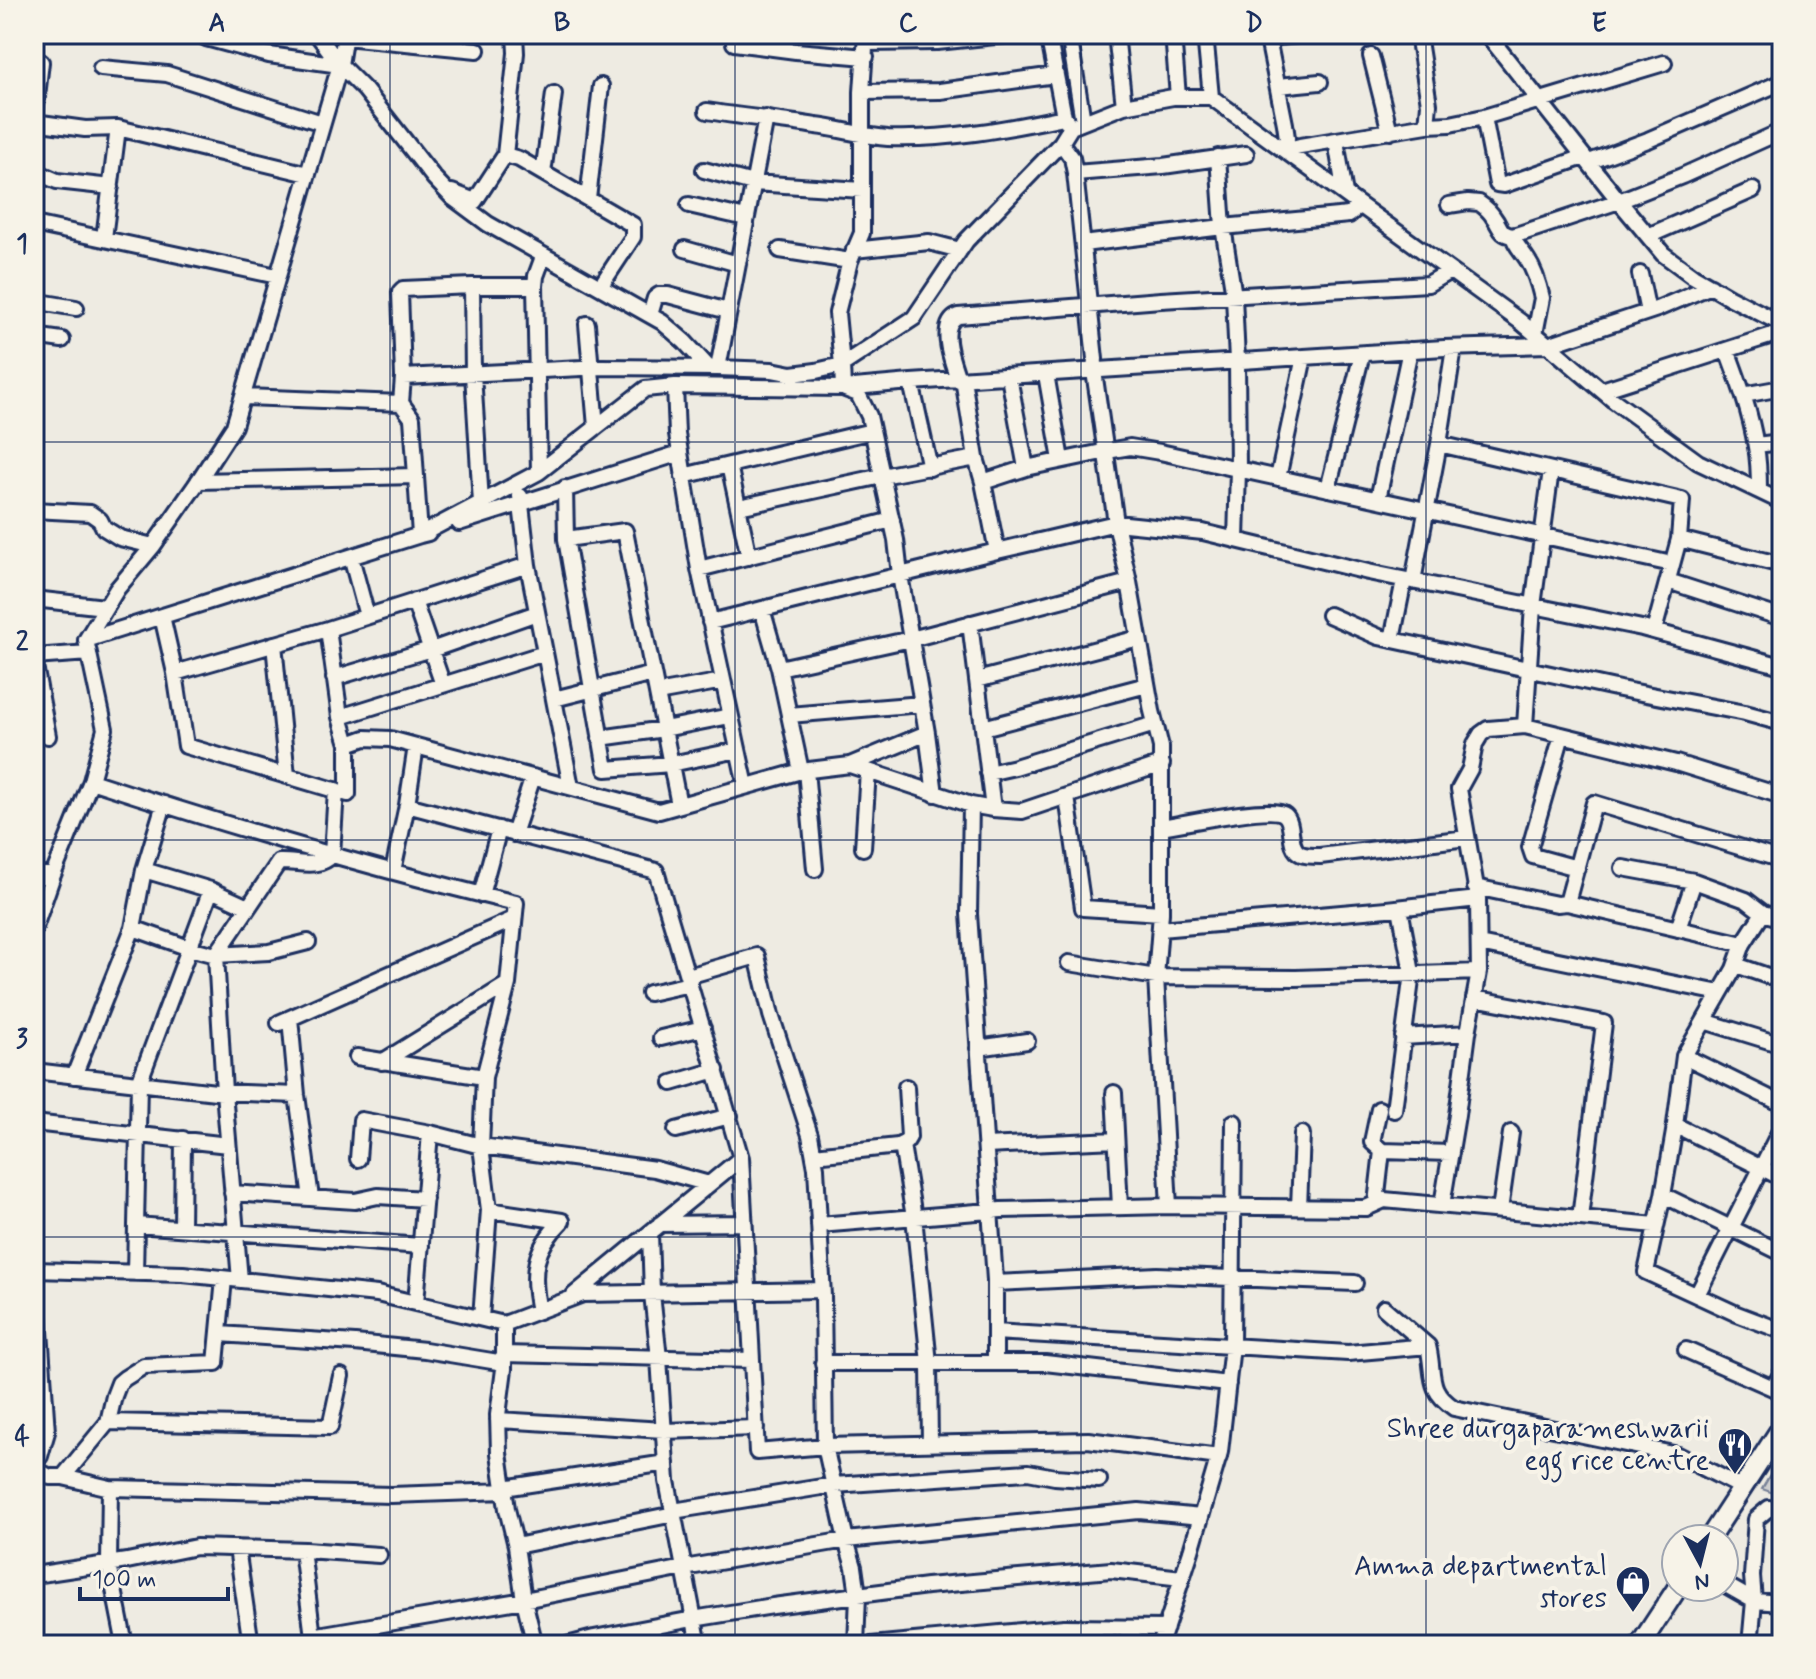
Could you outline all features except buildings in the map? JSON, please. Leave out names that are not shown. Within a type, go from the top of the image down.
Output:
[{"type":"main road","points":[[1720,1523],[1782,1427]]},
{"type":"main road","points":[[1640,1645],[1668,1603]]},
{"type":"street","points":[[317,34],[434,178],[475,216],[650,315],[672,330],[713,368]]},
{"type":"street","points":[[444,189],[475,201],[505,155],[516,53],[515,34]]},
{"type":"street","points":[[734,43],[796,51],[1015,34]]},
{"type":"street","points":[[1048,34],[1055,75],[1073,122]]},
{"type":"street","points":[[403,377],[591,368],[713,368],[772,370],[792,374],[842,365],[914,318],[966,241],[1061,143],[1073,122],[1069,34]]},
{"type":"street","points":[[1116,34],[1124,106]]},
{"type":"street","points":[[1173,34],[1178,97]]},
{"type":"street","points":[[1205,34],[1211,97]]},
{"type":"street","points":[[1285,150],[1287,138],[1268,36],[1308,34]]},
{"type":"street","points":[[1418,34],[1429,104],[1427,125]]},
{"type":"street","points":[[1487,34],[1663,254],[1711,286],[1782,324]]},
{"type":"street","points":[[34,930],[91,781],[105,729],[88,646],[105,607],[153,546],[234,426],[340,65],[345,36],[477,50]]},
{"type":"street","points":[[206,38],[269,55],[340,65]]},
{"type":"street","points":[[843,388],[837,313],[852,256],[862,233],[862,92],[866,45]]},
{"type":"street","points":[[1371,56],[1390,132]]},
{"type":"street","points":[[41,62],[34,122],[85,129],[118,128],[308,174]]},
{"type":"street","points":[[1285,150],[1484,117],[1664,63]]},
{"type":"street","points":[[101,68],[167,74],[322,123]]},
{"type":"street","points":[[862,92],[940,91],[1055,75]]},
{"type":"street","points":[[1278,86],[1320,82]]},
{"type":"street","points":[[1484,117],[1497,184],[1504,185],[1648,140],[1782,82]]},
{"type":"street","points":[[588,199],[601,86]]},
{"type":"street","points":[[543,173],[554,94]]},
{"type":"street","points":[[707,111],[863,135],[939,137],[1073,122],[1124,106],[1178,97],[1211,97],[1535,334],[1602,390],[1698,462],[1782,502]]},
{"type":"street","points":[[713,368],[738,264],[766,118]]},
{"type":"street","points":[[104,238],[118,128]]},
{"type":"street","points":[[1449,205],[1482,204],[1501,232],[1513,236],[1619,201],[1782,131]]},
{"type":"street","points":[[1336,141],[1345,194]]},
{"type":"street","points":[[1061,143],[1072,158],[1075,173],[1094,371],[1116,523],[1161,747],[1160,921],[1156,977],[1169,1206]]},
{"type":"street","points":[[1075,173],[1163,166],[1246,154]]},
{"type":"street","points":[[505,155],[519,159],[633,225],[633,237],[600,287]]},
{"type":"street","points":[[1218,157],[1223,227],[1234,296],[1238,469],[1236,540]]},
{"type":"street","points":[[704,170],[753,183],[862,190]]},
{"type":"street","points":[[34,171],[57,181],[111,187]]},
{"type":"street","points":[[1648,236],[1753,190]]},
{"type":"street","points":[[689,205],[746,218]]},
{"type":"street","points":[[1083,244],[1349,215],[1360,205]]},
{"type":"street","points":[[34,224],[277,276]]},
{"type":"street","points":[[1513,236],[1513,241],[1530,263],[1541,292],[1542,303],[1535,334]]},
{"type":"street","points":[[780,250],[852,256],[929,242],[960,250]]},
{"type":"street","points":[[685,249],[738,264]]},
{"type":"street","points":[[539,472],[535,286],[543,257]]},
{"type":"street","points":[[997,551],[961,379],[948,348],[949,323],[953,317],[1002,311],[1428,284],[1450,271]]},
{"type":"street","points":[[1640,274],[1648,312]]},
{"type":"street","points":[[472,286],[473,374],[481,503]]},
{"type":"street","points":[[420,535],[412,418],[401,403],[400,291],[535,286]]},
{"type":"street","points":[[420,535],[539,472],[645,389],[675,386],[843,388],[1410,350],[1548,345],[1648,312],[1711,286]]},
{"type":"street","points":[[650,315],[655,298],[659,295],[728,311]]},
{"type":"street","points":[[34,301],[76,308]]},
{"type":"street","points":[[587,324],[596,427]]},
{"type":"street","points":[[1602,390],[1782,332]]},
{"type":"street","points":[[34,336],[62,340]]},
{"type":"street","points":[[1392,640],[1427,509],[1454,348]]},
{"type":"street","points":[[1378,499],[1410,350]]},
{"type":"street","points":[[1727,350],[1756,445],[1759,491]]},
{"type":"street","points":[[1328,489],[1362,354]]},
{"type":"street","points":[[1278,478],[1304,357]]},
{"type":"street","points":[[1046,374],[1061,460]]},
{"type":"street","points":[[1009,377],[1026,468]]},
{"type":"street","points":[[911,382],[930,468]]},
{"type":"street","points":[[675,386],[677,434],[699,569],[746,786]]},
{"type":"street","points":[[843,388],[858,394],[869,416],[896,540],[935,794]]},
{"type":"street","points":[[1743,395],[1782,388]]},
{"type":"street","points":[[243,397],[401,403]]},
{"type":"street","points":[[683,476],[872,431]]},
{"type":"street","points":[[1756,445],[1782,442]]},
{"type":"street","points":[[1439,444],[1682,500],[1679,539],[1654,631]]},
{"type":"street","points":[[983,482],[1026,468],[1130,447],[1672,564]]},
{"type":"street","points":[[48,736],[34,659],[88,646],[162,616],[680,453]]},
{"type":"street","points":[[739,507],[976,458]]},
{"type":"street","points":[[729,465],[749,557]]},
{"type":"street","points":[[1525,726],[1533,606],[1551,470]]},
{"type":"street","points":[[198,481],[416,476]]},
{"type":"street","points":[[518,483],[528,565],[571,787]]},
{"type":"street","points":[[565,488],[566,539],[606,769],[671,764],[738,750]]},
{"type":"street","points":[[34,510],[90,513],[100,520],[104,528],[120,538],[153,546]]},
{"type":"street","points":[[699,569],[892,520]]},
{"type":"street","points":[[710,622],[1116,523],[1203,532],[1409,581],[1654,631],[1782,666]]},
{"type":"street","points":[[566,539],[625,531],[679,805]]},
{"type":"street","points":[[1679,539],[1782,565]]},
{"type":"street","points":[[351,557],[367,616]]},
{"type":"street","points":[[175,673],[328,629],[528,565]]},
{"type":"street","points":[[1668,581],[1782,618]]},
{"type":"street","points":[[779,668],[911,639],[1129,582]]},
{"type":"street","points":[[34,599],[105,607]]},
{"type":"street","points":[[414,601],[443,685]]},
{"type":"street","points":[[762,609],[804,771],[815,869]]},
{"type":"street","points":[[334,678],[537,613]]},
{"type":"street","points":[[1329,615],[1379,637],[1782,723]]},
{"type":"street","points":[[162,616],[175,673],[186,746],[348,794],[348,744],[340,717],[328,629]]},
{"type":"street","points":[[970,623],[993,809]]},
{"type":"street","points":[[977,680],[1139,638]]},
{"type":"street","points":[[274,644],[287,776]]},
{"type":"street","points":[[340,717],[545,653]]},
{"type":"street","points":[[554,699],[653,674]]},
{"type":"street","points":[[657,693],[723,681]]},
{"type":"street","points":[[983,728],[1147,685]]},
{"type":"street","points":[[789,715],[922,704]]},
{"type":"street","points":[[600,738],[730,716]]},
{"type":"street","points":[[988,773],[1155,724]]},
{"type":"street","points":[[1442,1205],[1479,972],[1476,893],[1459,789],[1470,769],[1475,744],[1481,734],[1488,729],[1525,726],[1676,763],[1782,796]]},
{"type":"street","points":[[348,744],[365,738],[390,739],[659,811],[804,771],[850,765],[927,733]]},
{"type":"street","points":[[1562,735],[1530,847],[1533,856],[1577,868]]},
{"type":"street","points":[[393,871],[416,746]]},
{"type":"street","points":[[850,765],[971,805],[1022,811],[1162,764]]},
{"type":"street","points":[[863,848],[868,771]]},
{"type":"street","points":[[514,834],[533,777]]},
{"type":"street","points":[[91,781],[332,855],[516,903],[508,984],[484,1077],[481,1146],[489,1210],[481,1318]]},
{"type":"street","points":[[63,1477],[108,1422],[119,1383],[125,1378],[144,1366],[216,1363],[232,1279],[236,1232],[216,955],[279,862],[296,861],[314,865],[332,855],[336,790]]},
{"type":"street","points":[[1067,797],[1083,908],[1160,921],[1400,908],[1476,893],[1567,903],[1743,944]]},
{"type":"street","points":[[1567,903],[1594,803],[1782,860]]},
{"type":"street","points":[[74,1076],[133,928],[144,870],[164,804]]},
{"type":"street","points":[[407,805],[656,871],[741,1158],[757,1452],[825,1446],[1088,1440],[1219,1457]]},
{"type":"street","points":[[971,805],[969,914],[991,1211],[995,1363]]},
{"type":"street","points":[[1162,827],[1263,811],[1282,812],[1287,816],[1296,850],[1301,854],[1320,856],[1467,838]]},
{"type":"street","points":[[481,895],[499,829]]},
{"type":"street","points":[[1623,868],[1694,881],[1746,900],[1763,913],[1782,919]]},
{"type":"street","points":[[144,870],[211,890],[248,907]]},
{"type":"street","points":[[34,878],[53,875]]},
{"type":"street","points":[[1678,929],[1694,881]]},
{"type":"street","points":[[135,1273],[139,1083],[211,890]]},
{"type":"street","points":[[1394,1110],[1412,973],[1400,908]]},
{"type":"street","points":[[1763,913],[1743,944],[1736,965],[1684,1056],[1663,1195],[1646,1272],[1782,1331]]},
{"type":"street","points":[[311,1198],[285,1020],[514,919]]},
{"type":"street","points":[[133,928],[216,955],[269,952],[308,942]]},
{"type":"street","points":[[1479,944],[1720,993]]},
{"type":"street","points":[[649,993],[757,956],[771,1015],[798,1093],[814,1155],[822,1290],[825,1446],[854,1567],[858,1595],[856,1645]]},
{"type":"street","points":[[1069,963],[1156,977],[1296,978],[1479,972]]},
{"type":"street","points":[[1736,965],[1782,981]]},
{"type":"street","points":[[382,1062],[508,984]]},
{"type":"street","points":[[1474,998],[1604,1023],[1580,1218]]},
{"type":"street","points":[[1704,1021],[1782,1045]]},
{"type":"street","points":[[661,1038],[703,1028]]},
{"type":"street","points":[[1403,1037],[1468,1033]]},
{"type":"street","points":[[978,1048],[1027,1041]]},
{"type":"street","points":[[1684,1056],[1782,1104]]},
{"type":"street","points":[[357,1057],[484,1077]]},
{"type":"street","points":[[672,1083],[716,1070]]},
{"type":"street","points":[[34,1071],[224,1092],[297,1095]]},
{"type":"street","points":[[814,1155],[902,1145],[909,1137],[906,1087]]},
{"type":"street","points":[[1114,1093],[1120,1207]]},
{"type":"street","points":[[1379,1109],[1372,1142],[1382,1151],[1451,1153]]},
{"type":"street","points":[[676,1130],[730,1116]]},
{"type":"street","points":[[358,1159],[361,1120],[481,1146],[655,1169],[709,1184]]},
{"type":"street","points":[[1160,1645],[1219,1457],[1232,1346],[1234,1122]]},
{"type":"street","points":[[34,1123],[228,1145]]},
{"type":"street","points":[[1675,1125],[1782,1178]]},
{"type":"street","points":[[1697,1295],[1782,1127]]},
{"type":"street","points":[[416,1303],[430,1133]]},
{"type":"street","points":[[1500,1210],[1511,1133]]},
{"type":"street","points":[[1299,1207],[1302,1134]]},
{"type":"street","points":[[182,1228],[183,1139]]},
{"type":"street","points":[[986,1146],[1116,1140]]},
{"type":"street","points":[[902,1145],[914,1217],[929,1363],[930,1444]]},
{"type":"street","points":[[1376,1203],[1382,1151]]},
{"type":"street","points":[[568,1300],[741,1158]]},
{"type":"street","points":[[232,1193],[355,1201],[378,1196],[425,1199]]},
{"type":"street","points":[[1663,1195],[1782,1253]]},
{"type":"street","points":[[819,1225],[991,1211],[1169,1206],[1366,1208],[1384,1200],[1656,1225]]},
{"type":"street","points":[[489,1210],[562,1221],[548,1234],[540,1250],[534,1286],[539,1311]]},
{"type":"street","points":[[655,1229],[744,1223]]},
{"type":"street","points":[[136,1225],[421,1246]]},
{"type":"street","points":[[655,1229],[652,1294],[667,1481],[699,1645]]},
{"type":"street","points":[[34,1270],[183,1274],[377,1294],[504,1324],[583,1294],[822,1290]]},
{"type":"street","points":[[995,1283],[1157,1275],[1355,1283]]},
{"type":"street","points":[[34,1296],[40,1407],[47,1432],[34,1466],[50,1477],[110,1488],[391,1495],[505,1490],[666,1463]]},
{"type":"street","points":[[1384,1308],[1428,1346],[1434,1389],[1454,1408],[1678,1455],[1743,1488]]},
{"type":"street","points":[[504,1324],[499,1453],[524,1600],[535,1645]]},
{"type":"street","points":[[995,1332],[1348,1353],[1428,1346]]},
{"type":"street","points":[[220,1334],[369,1344],[504,1359],[752,1360]]},
{"type":"street","points":[[1686,1350],[1778,1391],[1782,1373]]},
{"type":"street","points":[[823,1363],[1045,1363],[1228,1384]]},
{"type":"street","points":[[108,1422],[330,1427],[341,1376]]},
{"type":"street","points":[[498,1420],[664,1430],[756,1428]]},
{"type":"street","points":[[516,1546],[674,1513],[834,1485],[1028,1472],[1099,1480]]},
{"type":"street","points":[[110,1488],[109,1564],[125,1645]]},
{"type":"street","points":[[1750,1645],[1756,1519],[1769,1508],[1782,1511]]},
{"type":"street","points":[[302,1550],[313,1641],[684,1568],[846,1540],[1139,1511],[1201,1517]]},
{"type":"street","points":[[34,1575],[196,1547],[379,1555]]},
{"type":"street","points":[[237,1548],[251,1645]]},
{"type":"street","points":[[567,1645],[693,1619],[941,1585],[1111,1570],[1182,1578]]},
{"type":"street","points":[[1740,1593],[1754,1601],[1782,1603]]},
{"type":"street","points":[[871,1645],[1064,1627],[1166,1628]]},
{"type":"shaded area","points":[[1782,1455],[1782,1496],[1762,1489]]},
{"type":"place","name":"Shree durgaparameshwarii egg rice centre","points":[[1735,1476]]},
{"type":"place","name":"Amma departmental stores","points":[[1633,1614]]}]
